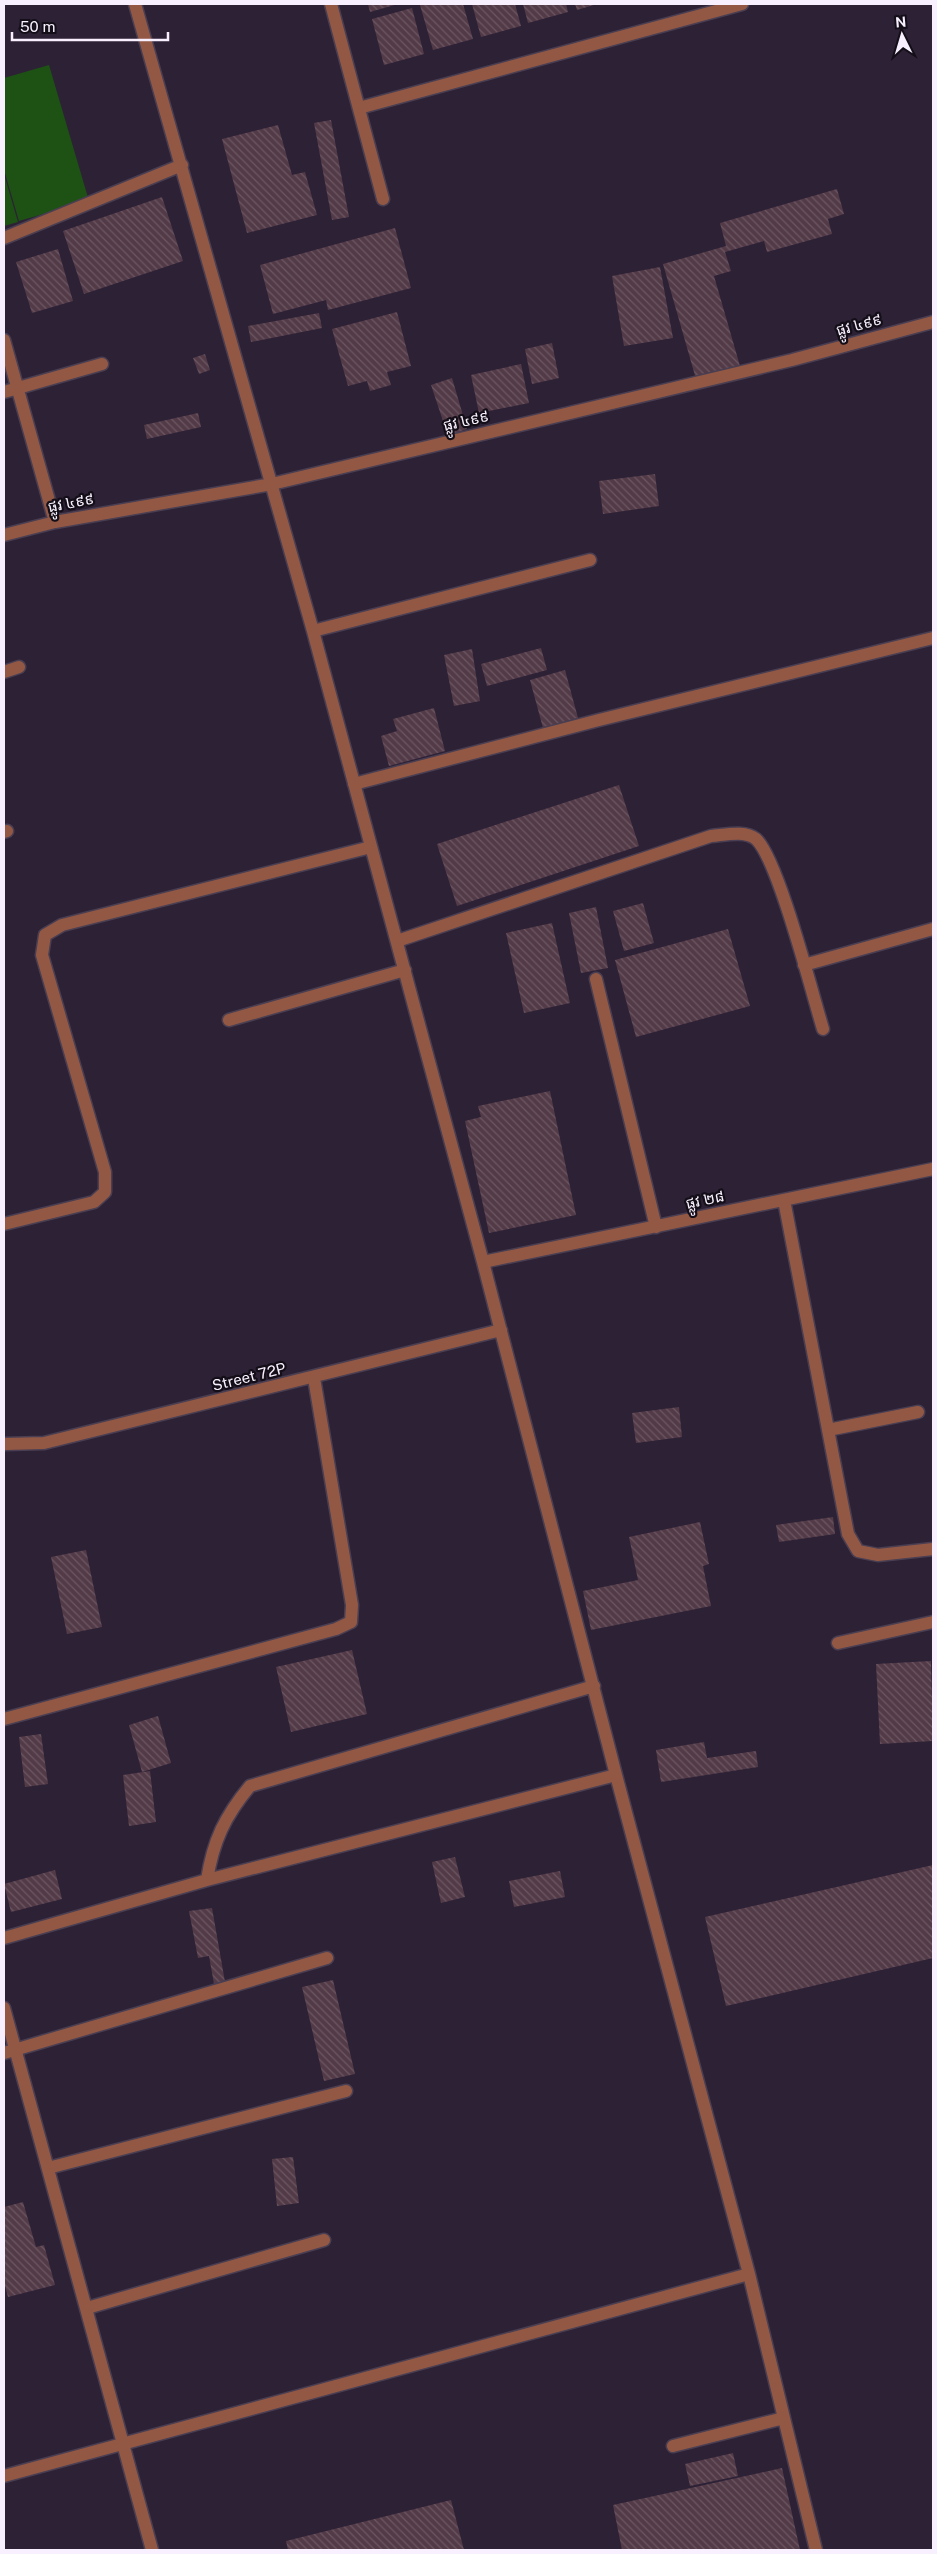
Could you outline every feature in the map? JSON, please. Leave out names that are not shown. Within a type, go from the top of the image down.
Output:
[{"type":"street","points":[[138,4],[313,631],[483,1262],[616,1775],[749,2274],[816,2550]]},
{"type":"street","points":[[331,4],[384,199]]},
{"type":"street","points":[[359,108],[742,4]]},
{"type":"street","points":[[4,238],[182,165]]},
{"type":"street","name":"ផ្លូវ ៤៩៩","points":[[4,535],[55,522],[272,484],[792,360],[933,322]]},
{"type":"street","points":[[4,340],[55,522]]},
{"type":"street","points":[[4,392],[102,364]]},
{"type":"street","points":[[313,631],[590,560]]},
{"type":"street","points":[[354,784],[599,720],[933,638]]},
{"type":"street","points":[[4,672],[19,667]]},
{"type":"street","points":[[397,941],[712,836],[742,834],[755,838],[765,851],[781,890],[824,1029]]},
{"type":"street","points":[[4,1224],[94,1202],[105,1192],[105,1172],[42,955],[45,935],[62,925],[371,847]]},
{"type":"street","points":[[804,965],[933,929]]},
{"type":"street","points":[[229,1020],[405,970]]},
{"type":"street","points":[[596,979],[656,1227]]},
{"type":"street","name":"ផ្លូវ ២៨","points":[[483,1262],[933,1169]]},
{"type":"street","points":[[784,1200],[848,1534],[858,1551],[878,1555],[933,1549]]},
{"type":"street","name":"Street 72P","points":[[4,1444],[44,1444],[501,1330]]},
{"type":"street","points":[[4,1719],[336,1629],[352,1622],[352,1605],[314,1378]]},
{"type":"street","points":[[828,1430],[918,1412]]},
{"type":"street","points":[[838,1643],[933,1622]]},
{"type":"street","points":[[207,1880],[212,1851],[222,1827],[235,1804],[250,1786],[594,1686]]},
{"type":"street","points":[[4,1938],[207,1880],[616,1775]]},
{"type":"street","points":[[4,2053],[327,1958]]},
{"type":"street","points":[[4,2008],[152,2550]]},
{"type":"street","points":[[48,2168],[346,2091]]},
{"type":"street","points":[[87,2308],[324,2240]]},
{"type":"street","points":[[4,2476],[749,2274]]},
{"type":"street","points":[[672,2446],[784,2418]]},
{"type":"green space","points":[[49,65],[89,201],[19,221],[4,170],[4,78]]},
{"type":"green space","points":[[4,174],[18,222],[4,226]]},
{"type":"building","points":[[368,4],[398,4],[370,12]]},
{"type":"building","points":[[463,4],[473,39],[433,50],[420,5]]},
{"type":"building","points":[[472,4],[515,4],[521,26],[481,37]]},
{"type":"building","points":[[523,4],[566,4],[568,12],[528,23]]},
{"type":"building","points":[[575,4],[597,4],[577,10]]},
{"type":"building","points":[[412,8],[424,54],[384,65],[372,19]]},
{"type":"building","points":[[331,120],[349,217],[332,220],[314,123]]},
{"type":"building","points":[[278,125],[292,175],[305,172],[317,215],[247,233],[222,139]]},
{"type":"building","points":[[837,189],[844,214],[828,219],[832,234],[767,252],[764,241],[725,252],[731,271],[714,276],[740,366],[696,379],[663,264],[726,246],[720,223]]},
{"type":"building","points":[[162,197],[183,261],[84,294],[63,231]]},
{"type":"building","points":[[395,228],[411,288],[328,310],[326,300],[273,314],[260,265]]},
{"type":"building","points":[[58,249],[73,301],[32,313],[16,262]]},
{"type":"building","points":[[660,267],[673,338],[624,346],[612,276]]},
{"type":"building","points":[[397,312],[411,366],[387,372],[391,385],[370,391],[367,381],[348,386],[332,329]]},
{"type":"building","points":[[319,313],[322,328],[251,342],[248,326]]},
{"type":"building","points":[[552,343],[559,378],[532,384],[525,349]]},
{"type":"building","points":[[205,354],[210,370],[199,374],[193,358]]},
{"type":"building","points":[[521,364],[529,403],[479,413],[471,375]]},
{"type":"building","points":[[452,378],[467,429],[448,436],[431,385]]},
{"type":"building","points":[[198,413],[201,427],[147,439],[144,425]]},
{"type":"building","points":[[655,474],[659,506],[603,514],[599,481]]},
{"type":"building","points":[[541,648],[547,670],[487,686],[481,664]]},
{"type":"building","points":[[472,649],[480,701],[454,706],[444,655]]},
{"type":"building","points":[[565,670],[578,718],[543,728],[530,680]]},
{"type":"building","points":[[434,708],[445,751],[389,766],[381,736],[397,731],[393,719]]},
{"type":"building","points":[[619,785],[639,846],[457,906],[437,844]]},
{"type":"building","points":[[643,903],[654,943],[624,951],[613,911]]},
{"type":"building","points":[[596,907],[608,968],[581,973],[569,913]]},
{"type":"building","points":[[552,923],[570,1003],[524,1013],[506,933]]},
{"type":"building","points":[[728,929],[750,1006],[636,1037],[615,960]]},
{"type":"building","points":[[550,1091],[576,1215],[489,1233],[465,1121],[481,1117],[478,1106]]},
{"type":"building","points":[[679,1407],[682,1437],[636,1443],[632,1413]]},
{"type":"building","points":[[833,1517],[835,1534],[779,1542],[776,1525]]},
{"type":"building","points":[[700,1522],[709,1564],[703,1566],[711,1606],[591,1630],[583,1591],[638,1580],[629,1537]]},
{"type":"building","points":[[86,1550],[102,1627],[67,1634],[51,1557]]},
{"type":"building","points":[[352,1650],[367,1714],[291,1732],[276,1667]]},
{"type":"building","points":[[931,1661],[933,1741],[880,1744],[876,1664]]},
{"type":"building","points":[[158,1716],[171,1763],[142,1772],[129,1725]]},
{"type":"building","points":[[41,1734],[48,1784],[25,1787],[19,1737]]},
{"type":"building","points":[[704,1742],[707,1758],[756,1751],[758,1767],[661,1782],[656,1750]]},
{"type":"building","points":[[150,1771],[156,1822],[129,1826],[123,1775]]},
{"type":"building","points":[[455,1857],[465,1897],[441,1903],[432,1862]]},
{"type":"building","points":[[933,1865],[933,1958],[726,2006],[705,1917]]},
{"type":"building","points":[[55,1870],[62,1899],[11,1912],[4,1884]]},
{"type":"building","points":[[560,1871],[565,1897],[514,1907],[509,1881]]},
{"type":"building","points":[[212,1908],[225,1982],[214,1984],[209,1956],[198,1958],[189,1911]]},
{"type":"building","points":[[333,1980],[355,2074],[324,2081],[302,1987]]},
{"type":"building","points":[[293,2157],[299,2203],[277,2206],[272,2159]]},
{"type":"building","points":[[23,2202],[36,2247],[44,2245],[55,2285],[8,2297],[4,2282],[4,2207]]},
{"type":"building","points":[[733,2453],[738,2476],[690,2486],[685,2464]]},
{"type":"building","points":[[782,2468],[800,2550],[622,2550],[613,2505]]},
{"type":"building","points":[[451,2500],[464,2550],[288,2550],[286,2541]]}]
